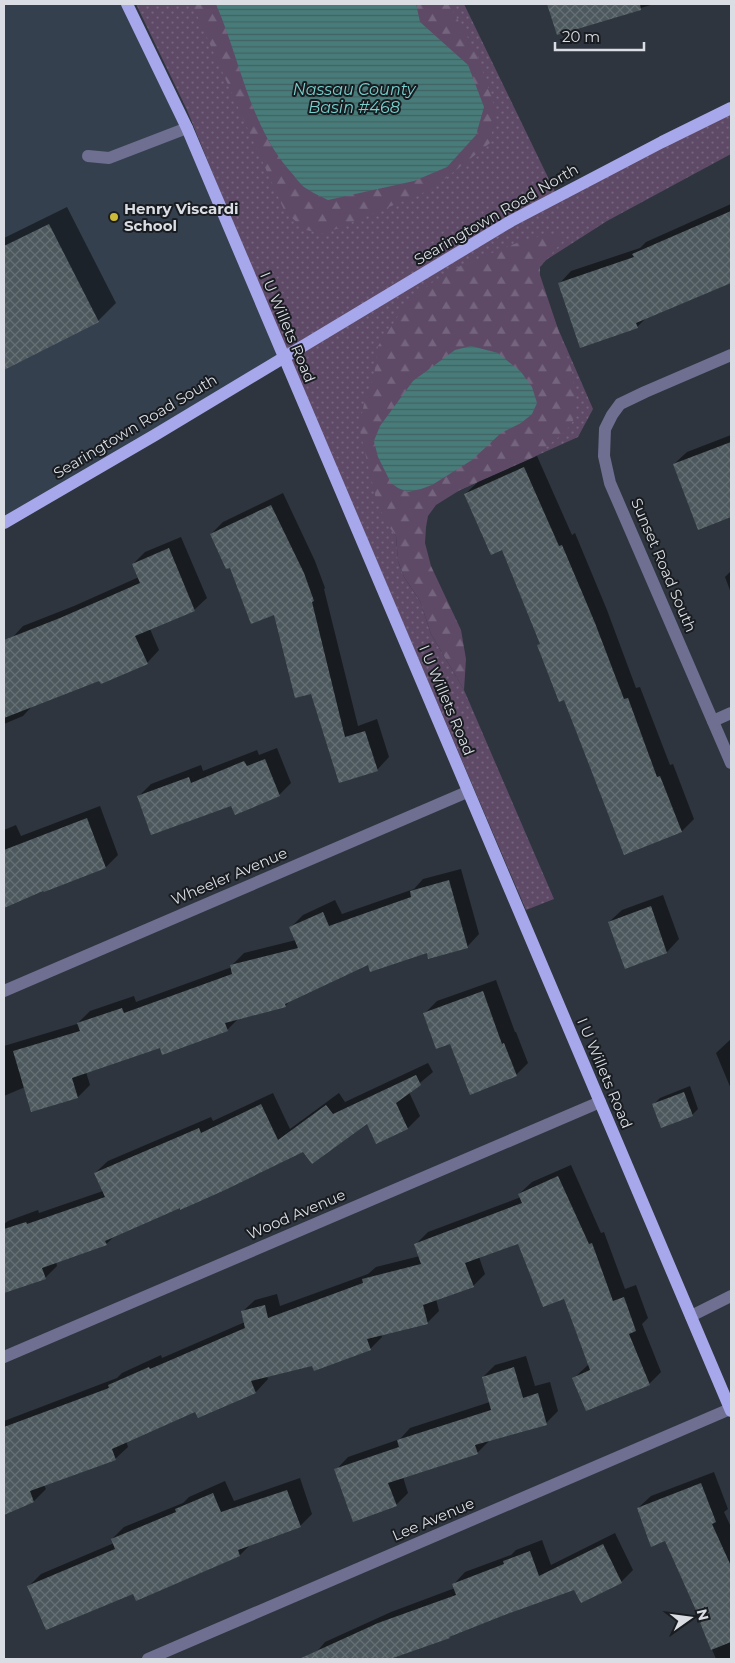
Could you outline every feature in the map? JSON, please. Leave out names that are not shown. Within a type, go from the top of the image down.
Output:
[{"type":"main road","name":"I U Willets Road","points":[[127,4],[186,128],[731,1410]]},
{"type":"main road","name":"Searingtown Road North","points":[[283,358],[511,221],[731,108]]},
{"type":"main road","name":"Searingtown Road South","points":[[4,523],[283,358]]},
{"type":"street","points":[[88,156],[109,158],[186,128]]},
{"type":"street","name":"Sunset Road South","points":[[731,355],[620,404],[605,429],[604,456],[610,483],[731,763]]},
{"type":"street","points":[[713,721],[731,713]]},
{"type":"street","name":"Wheeler Avenue","points":[[4,991],[468,792]]},
{"type":"street","name":"Wood Avenue","points":[[4,1356],[600,1102]]},
{"type":"street","points":[[691,1316],[731,1296]]},
{"type":"street","name":"Lee Avenue","points":[[148,1659],[731,1410]]},
{"type":"shaded area","name":"Henry Viscardi School","points":[[4,4],[127,4],[283,358],[4,523]]},
{"type":"green space","points":[[136,4],[464,4],[557,196],[731,108],[731,154],[607,221],[532,269],[593,409],[578,437],[387,523],[396,536],[398,561],[404,577],[420,601],[431,634],[464,690],[554,899],[526,910],[252,270],[187,110]]},
{"type":"green space","points":[[192,4],[216,4],[246,90],[264,132],[275,151],[302,185],[328,200],[368,190],[440,41],[420,22],[416,4],[449,4],[477,54],[496,111],[490,143],[432,189],[324,234],[306,230],[285,212]]},
{"type":"green space","points":[[569,234],[540,267],[540,275],[572,371],[576,401],[573,421],[566,431],[534,457],[460,490],[436,505],[428,516],[425,543],[431,566],[461,630],[466,659],[464,690],[431,634],[420,601],[404,577],[398,561],[396,536],[386,523],[376,499],[359,427],[364,404],[374,375],[378,346],[406,304],[433,282],[462,265],[522,241],[545,235]]},
{"type":"water","name":"Nassau County Basin #468","points":[[216,4],[416,4],[420,22],[468,65],[484,107],[476,135],[447,167],[414,181],[328,200],[304,187],[275,152],[246,90]]},
{"type":"water","points":[[471,346],[498,353],[521,372],[532,387],[537,403],[532,414],[521,423],[501,433],[472,460],[432,485],[408,492],[398,488],[391,483],[378,457],[374,441],[380,426],[413,381],[455,350]]},
{"type":"building","points":[[547,4],[640,4],[641,10],[557,35]]},
{"type":"building","points":[[731,211],[731,283],[636,323],[638,328],[580,348],[558,283],[634,257],[632,254]]},
{"type":"building","points":[[49,224],[99,322],[4,370],[4,246]]},
{"type":"building","points":[[731,442],[731,517],[698,530],[673,464]]},
{"type":"building","points":[[524,467],[559,546],[562,545],[624,699],[628,698],[657,777],[660,776],[682,832],[624,855],[564,700],[559,702],[537,645],[540,644],[502,550],[491,555],[464,494]]},
{"type":"building","points":[[271,505],[304,573],[314,601],[312,602],[345,737],[365,731],[378,771],[339,783],[311,694],[295,698],[274,615],[251,624],[230,568],[226,569],[210,534]]},
{"type":"building","points":[[169,548],[195,611],[135,636],[148,664],[101,684],[99,681],[4,718],[4,640],[140,583],[132,564]]},
{"type":"building","points":[[265,759],[280,796],[235,815],[231,806],[151,835],[137,796],[189,777],[191,783],[244,761],[247,766]]},
{"type":"building","points":[[87,818],[106,868],[43,891],[4,908],[4,850]]},
{"type":"building","points":[[449,880],[468,948],[428,959],[427,953],[370,972],[368,965],[285,1004],[286,1007],[225,1023],[228,1031],[162,1055],[160,1048],[72,1078],[78,1098],[31,1112],[13,1051],[80,1031],[77,1023],[122,1008],[124,1013],[232,974],[230,965],[298,948],[289,927],[323,912],[329,926],[411,897],[410,891]]},
{"type":"building","points":[[651,906],[667,953],[625,969],[608,922]]},
{"type":"building","points":[[483,991],[502,1044],[504,1043],[517,1076],[470,1095],[450,1044],[436,1049],[423,1013]]},
{"type":"building","points":[[416,1075],[421,1085],[396,1103],[408,1129],[376,1144],[367,1124],[312,1164],[303,1152],[225,1190],[105,1241],[107,1245],[42,1268],[46,1279],[4,1293],[4,1229],[26,1222],[27,1224],[105,1197],[94,1173],[199,1128],[201,1133],[261,1104],[278,1140],[326,1105],[333,1114]]},
{"type":"building","points":[[684,1092],[693,1116],[661,1128],[652,1104]]},
{"type":"building","points":[[558,1176],[589,1244],[592,1243],[613,1301],[624,1297],[636,1331],[629,1334],[650,1385],[586,1411],[572,1378],[590,1370],[564,1299],[543,1307],[518,1244],[465,1263],[474,1287],[423,1305],[428,1324],[367,1339],[371,1350],[314,1371],[312,1366],[251,1381],[256,1393],[198,1418],[195,1412],[112,1449],[116,1460],[30,1491],[34,1502],[4,1515],[4,1427],[109,1388],[108,1385],[245,1328],[241,1311],[265,1305],[268,1318],[363,1283],[362,1279],[421,1264],[414,1244],[522,1203],[518,1194]]},
{"type":"building","points":[[514,1367],[523,1398],[538,1393],[547,1425],[475,1445],[478,1454],[388,1483],[397,1506],[353,1522],[334,1469],[399,1447],[397,1440],[491,1410],[482,1377]]},
{"type":"building","points":[[701,1483],[716,1522],[712,1524],[731,1566],[731,1642],[711,1650],[698,1615],[665,1541],[651,1547],[637,1508]]},
{"type":"building","points":[[287,1490],[301,1527],[238,1550],[240,1556],[136,1601],[133,1594],[46,1630],[27,1586],[115,1549],[111,1539],[176,1512],[175,1509],[213,1493],[221,1512]]},
{"type":"building","points":[[603,1544],[622,1583],[581,1603],[574,1590],[390,1659],[299,1659],[378,1623],[456,1595],[452,1584],[504,1564],[503,1561],[530,1551],[539,1576]]},
{"type":"place","name":"Henry Viscardi School","points":[[114,217]]}]
